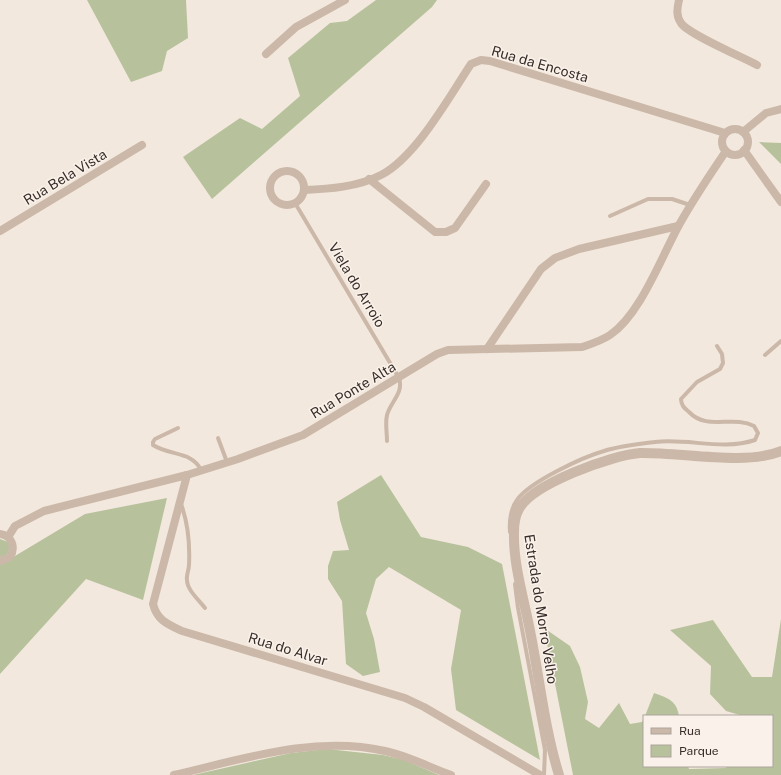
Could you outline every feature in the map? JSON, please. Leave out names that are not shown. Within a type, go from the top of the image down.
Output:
[{"type":"street","points":[[266,54],[296,27],[345,0]]},
{"type":"street","points":[[679,0],[677,9],[678,16],[686,29],[757,65]]},
{"type":"street","name":"Rua da Encosta","points":[[304,190],[335,188],[381,175],[410,153],[470,64],[481,60],[725,133]]},
{"type":"street","points":[[743,132],[766,113],[781,109]]},
{"type":"street","points":[[731,129],[743,132],[747,138],[744,150],[738,154],[726,151],[722,141],[725,133],[731,129]]},
{"type":"street","name":"Rua Bela Vista","points":[[0,231],[142,145]]},
{"type":"street","points":[[744,150],[781,202]]},
{"type":"street","name":"Rua Ponte Alta","points":[[4,536],[15,526],[44,511],[76,501],[187,475],[303,435],[400,378],[437,354],[448,350],[582,347],[610,335],[622,324],[640,299],[690,205],[726,151]]},
{"type":"street","points":[[289,171],[300,178],[304,190],[303,195],[296,203],[283,205],[273,198],[270,185],[277,175],[289,171]]},
{"type":"street","points":[[369,179],[435,232],[446,232],[454,228],[486,184]]},
{"type":"street","points":[[487,349],[541,269],[555,258],[579,249],[678,226]]},
{"type":"street","name":"Estrada do Morro Velho","points":[[559,775],[541,694],[518,569],[514,533],[515,518],[520,508],[528,498],[548,484],[589,467],[615,458],[637,453],[666,452],[729,458],[753,456],[781,451]]},
{"type":"street","name":"Rua do Alvar","points":[[187,475],[153,604],[159,618],[166,624],[182,631],[405,698],[424,707],[540,775]]},
{"type":"street","points":[[0,561],[6,560],[12,553],[13,544],[4,536]]},
{"type":"street","points":[[174,775],[290,748],[327,745],[384,750],[406,756],[451,775]]},
{"type":"lane","points":[[610,216],[648,199],[672,199],[690,205]]},
{"type":"lane","name":"Viela do Arroio","points":[[296,203],[400,378]]},
{"type":"lane","points":[[764,355],[781,341]]},
{"type":"lane","points":[[544,775],[546,750],[518,608],[509,526],[511,514],[517,499],[534,485],[569,465],[604,451],[656,442],[739,445],[755,440],[758,433],[754,426],[747,422],[703,422],[695,418],[683,406],[681,399],[697,382],[720,369],[723,363],[722,354],[717,346]]},
{"type":"lane","points":[[387,440],[386,417],[400,391],[400,378]]},
{"type":"lane","points":[[178,428],[155,439],[152,442],[153,445],[163,451],[187,456],[197,462],[201,470]]},
{"type":"lane","points":[[218,438],[228,462]]},
{"type":"lane","points":[[180,500],[186,518],[188,532],[189,564],[186,580],[190,589],[205,608]]},
{"type":"green space","points":[[87,0],[186,0],[188,38],[167,51],[162,71],[131,82]]},
{"type":"green space","points":[[376,0],[437,0],[432,7],[212,199],[183,157],[240,118],[262,129],[300,96],[288,58],[330,23],[347,21]]},
{"type":"green space","points":[[759,142],[781,143],[781,164]]},
{"type":"green space","points":[[381,475],[421,537],[468,547],[502,564],[540,760],[456,710],[451,669],[461,610],[389,567],[376,579],[366,613],[374,639],[380,672],[363,676],[346,664],[342,601],[328,579],[328,566],[333,551],[349,550],[340,520],[337,502]]},
{"type":"green space","points":[[167,498],[143,600],[86,579],[0,674],[0,565],[85,514]]},
{"type":"green space","points":[[0,539],[8,542],[10,547],[7,555],[0,557]]},
{"type":"green space","points":[[781,619],[781,775],[573,775],[544,628],[570,646],[580,667],[588,702],[585,719],[599,728],[619,703],[630,724],[642,722],[643,720],[643,767],[688,767],[689,769],[773,767],[773,715],[740,715],[726,711],[710,694],[711,666],[670,630],[713,620],[752,677],[772,677]]},
{"type":"green space","points":[[654,693],[674,703],[679,715],[645,715]]},
{"type":"green space","points":[[327,749],[383,755],[404,760],[439,775],[193,775],[291,753]]}]
